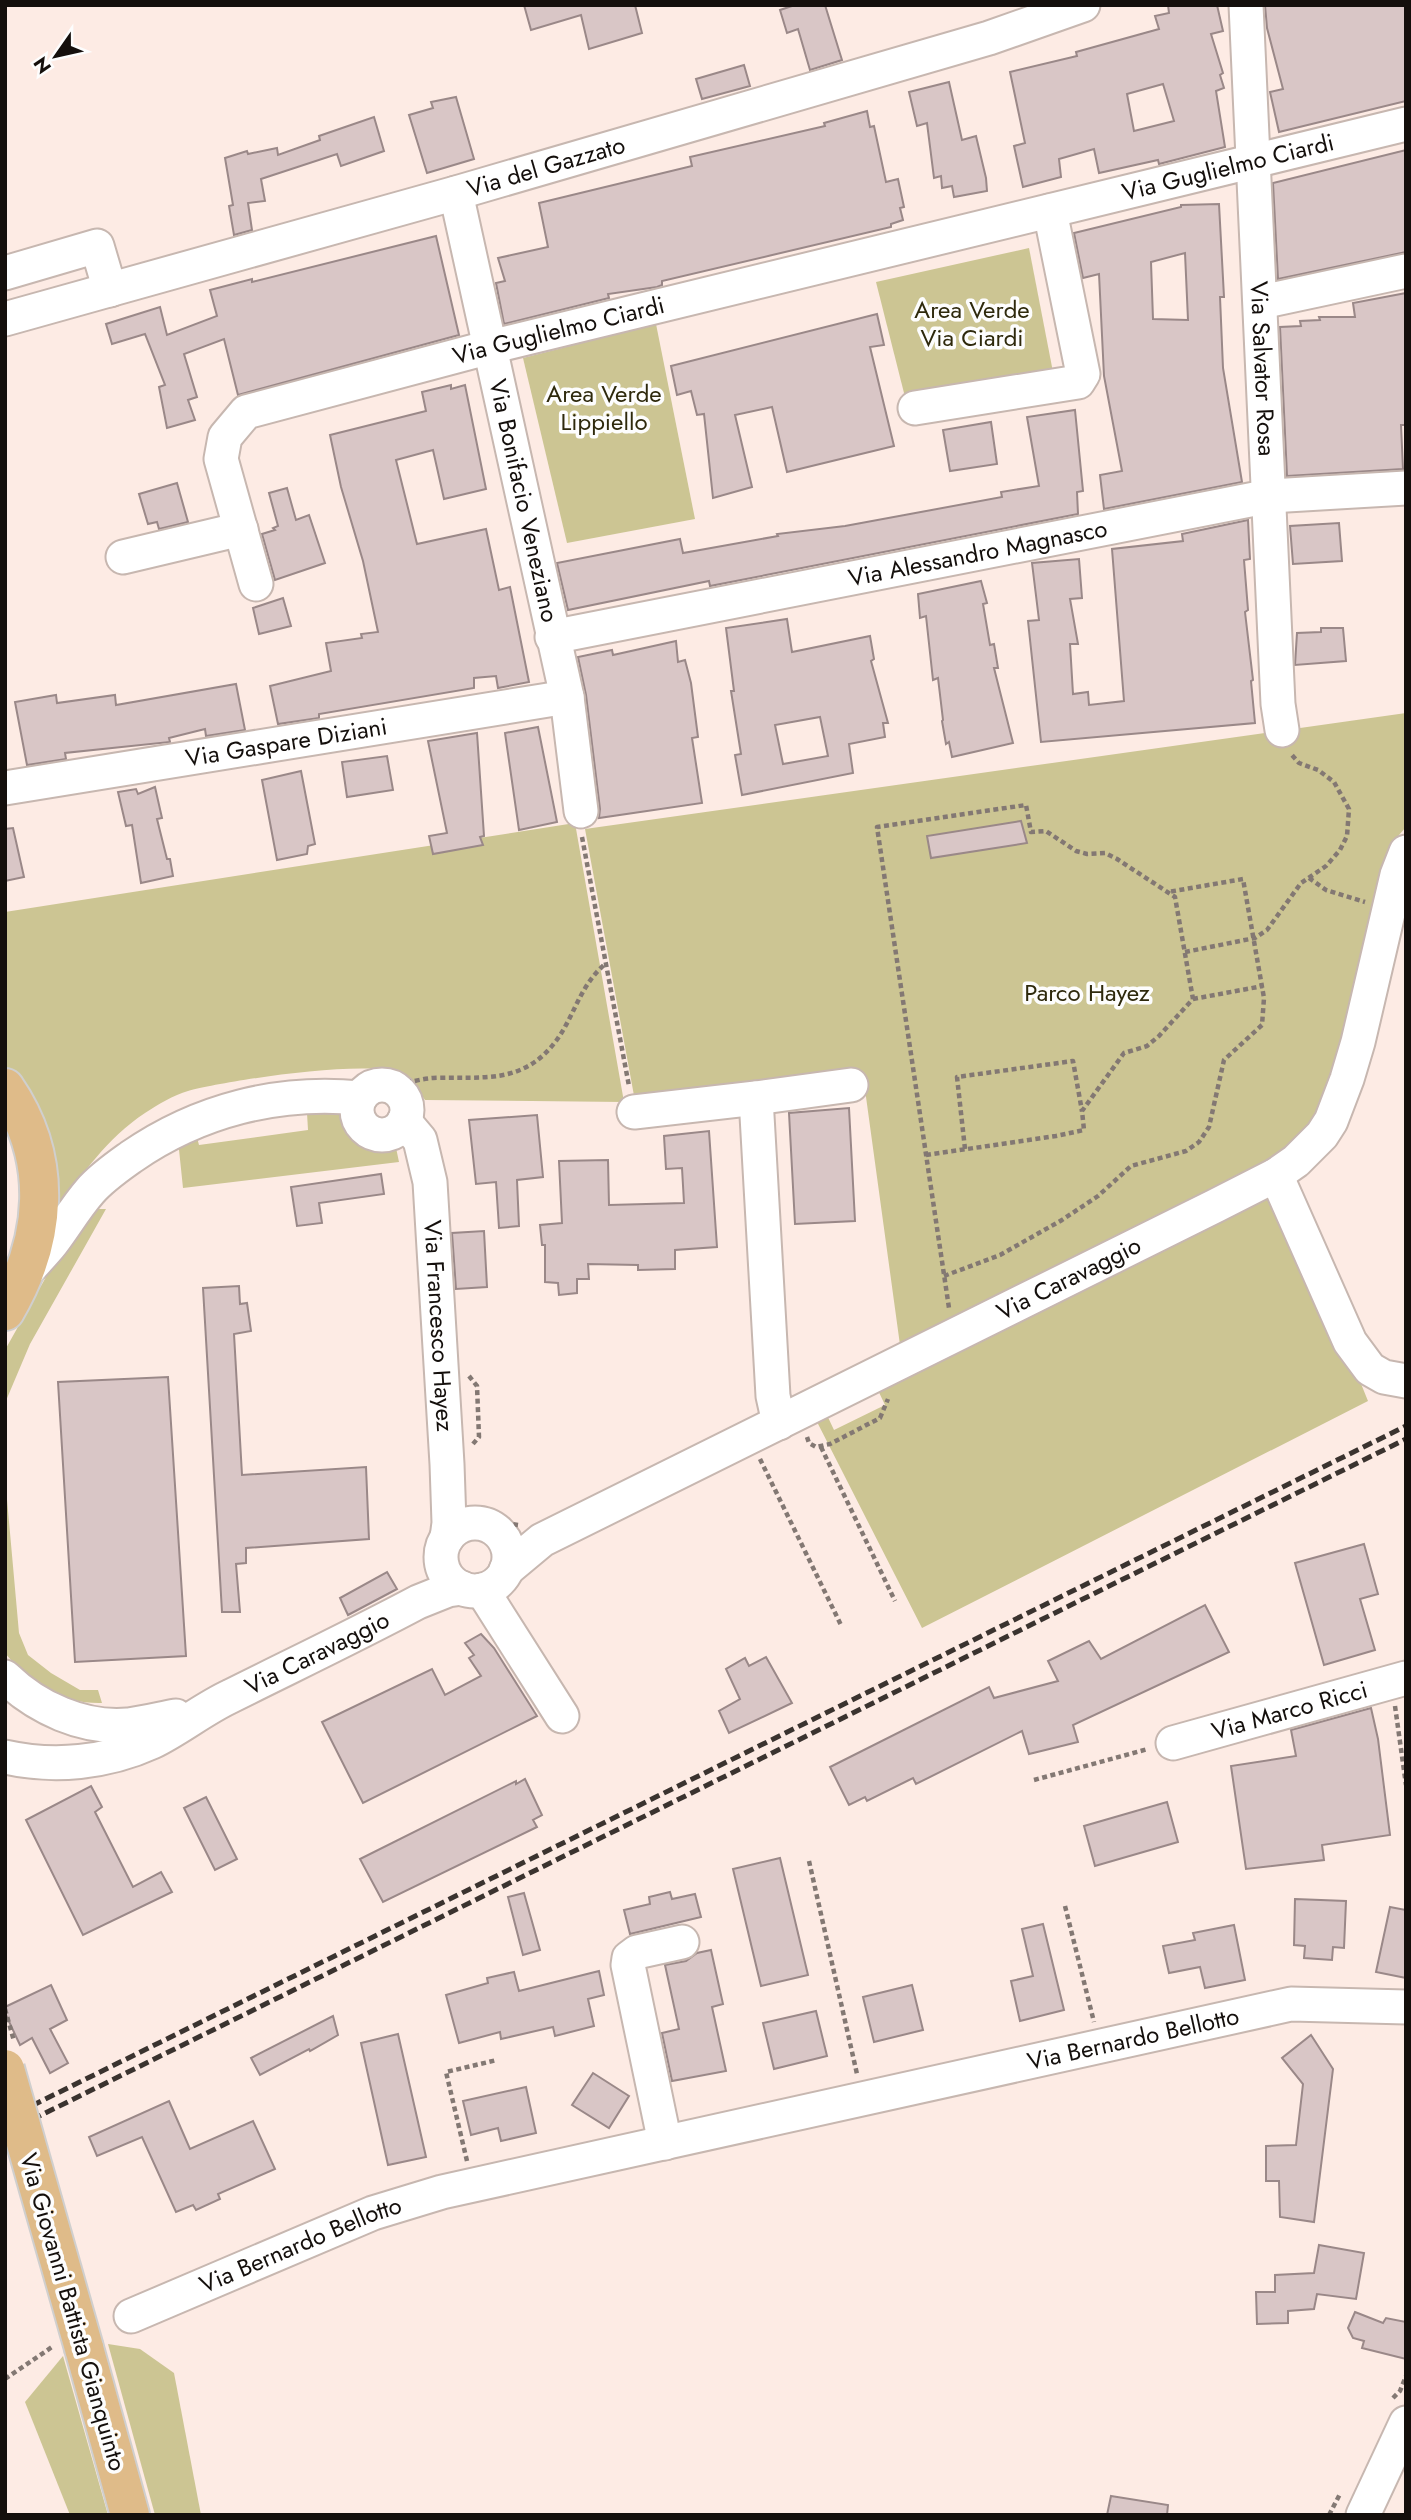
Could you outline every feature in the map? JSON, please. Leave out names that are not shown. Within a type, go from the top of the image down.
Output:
[{"type":"main road","points":[[5,1088],[22,1117],[32,1143],[40,1200],[27,1271],[5,1311]]},
{"type":"main road","name":"Via Giovanni Battista Gianquinto","points":[[10,2055],[84,2348],[130,2515]]},
{"type":"street","name":"Via Salvator Rosa","points":[[1246,5],[1282,730]]},
{"type":"street","name":"Via del Gazzato","points":[[5,319],[456,193],[989,38],[1075,7]]},
{"type":"street","name":"Via Guglielmo Ciardi","points":[[256,584],[221,458],[225,437],[246,412],[490,347],[1406,124]]},
{"type":"street","name":"Via Bonifacio Veneziano","points":[[456,193],[566,697],[581,811]]},
{"type":"street","points":[[915,408],[1078,382],[1083,374],[1050,211]]},
{"type":"street","points":[[5,273],[97,246],[110,290]]},
{"type":"street","points":[[1261,302],[1406,271]]},
{"type":"street","name":"Via Alessandro Magnasco","points":[[552,637],[1270,496],[1406,488]]},
{"type":"street","points":[[123,557],[241,529]]},
{"type":"street","name":"Via Gaspare Diziani","points":[[5,788],[566,697]]},
{"type":"street","name":"Via Caravaggio","points":[[5,1757],[50,1763],[78,1762],[126,1752],[152,1742],[209,1706],[423,1600],[489,1557],[794,1426],[954,1337],[1276,1175],[1310,1148],[1331,1121],[1358,1042],[1397,875],[1406,852]]},
{"type":"street","points":[[634,1112],[851,1085]]},
{"type":"street","points":[[27,1271],[51,1245],[90,1190],[121,1164],[166,1135],[226,1110],[270,1101],[375,1093],[403,1097],[407,1113],[404,1121],[400,1128],[386,1135],[370,1132],[359,1121],[357,1113],[375,1093]]},
{"type":"street","points":[[756,1098],[774,1396],[794,1426]]},
{"type":"street","name":"Via Francesco Hayez","points":[[404,1121],[420,1140],[430,1182],[449,1522],[489,1557]]},
{"type":"street","points":[[1276,1175],[1350,1342],[1370,1369],[1384,1377],[1406,1381]]},
{"type":"street","points":[[489,1557],[562,1716]]},
{"type":"street","name":"Via Marco Ricci","points":[[1174,1743],[1399,1680]]},
{"type":"street","name":"Via Caravaggio","points":[[7,1681],[34,1701],[67,1716],[113,1725],[143,1723],[209,1706]]},
{"type":"street","points":[[665,2143],[628,1965],[629,1958],[637,1952],[682,1942]]},
{"type":"street","name":"Via Bernardo Bellotto","points":[[131,2316],[373,2213],[473,2185],[1291,2004],[1406,2007]]},
{"type":"street","points":[[1363,2515],[1399,2411]]},
{"type":"path","points":[[1185,952],[1255,938],[1267,930],[1301,883],[1326,866],[1348,836],[1349,809],[1334,782],[1318,770],[1299,763],[1285,748],[1282,730]]},
{"type":"path","points":[[954,1337],[877,827],[1026,805],[1031,832],[1046,831],[1076,851],[1087,854],[1105,853],[1175,897],[1193,999]]},
{"type":"path","points":[[581,811],[580,827],[634,1112]]},
{"type":"path","points":[[1308,878],[1326,890],[1389,909]]},
{"type":"path","points":[[944,1276],[1000,1255],[1062,1220],[1098,1196],[1131,1166],[1185,1151],[1199,1142],[1209,1127],[1224,1060],[1262,1025],[1264,998],[1255,938],[1243,879],[1168,892]]},
{"type":"path","points":[[375,1093],[430,1078],[487,1079],[512,1075],[536,1061],[556,1041],[590,977],[605,964]]},
{"type":"path","points":[[1082,1111],[1124,1054],[1147,1046],[1193,999],[1263,986]]},
{"type":"path","points":[[926,1155],[1056,1136],[1084,1130],[1073,1061],[957,1077],[965,1149]]},
{"type":"path","points":[[463,1368],[477,1386],[479,1437],[470,1447]]},
{"type":"path","points":[[794,1426],[807,1436],[809,1443],[821,1447],[880,1418],[891,1390]]},
{"type":"path","points":[[821,1447],[895,1601]]},
{"type":"path","points":[[759,1457],[841,1625]]},
{"type":"path","points":[[468,1509],[494,1516],[510,1524],[489,1557]]},
{"type":"path","points":[[1399,1680],[1406,1785]]},
{"type":"path","points":[[1034,1780],[1174,1743]]},
{"type":"path","points":[[809,1861],[863,2099]]},
{"type":"path","points":[[1065,1906],[1101,2046]]},
{"type":"path","points":[[5,2009],[10,2055]]},
{"type":"path","points":[[473,2185],[446,2072],[497,2060]]},
{"type":"path","points":[[1399,2411],[1400,2391],[1406,2376]]},
{"type":"green space","name":"Area Verde Via Ciardi","points":[[1029,248],[1053,372],[905,397],[876,282]]},
{"type":"green space","name":"Area Verde Lippiello","points":[[656,324],[695,519],[567,543],[523,358]]},
{"type":"green space","name":"Parco Hayez","points":[[1406,713],[1406,827],[1399,835],[1380,883],[1336,1081],[1317,1117],[1297,1143],[1268,1165],[900,1345],[863,1075],[635,1101],[585,829]]},
{"type":"green space","points":[[575,823],[624,1102],[425,1100],[405,1075],[389,1070],[364,1069],[299,1072],[207,1087],[171,1098],[131,1123],[96,1158],[55,1211],[31,1097],[5,1066],[5,912]]},
{"type":"green space","points":[[333,1110],[349,1121],[366,1139],[382,1144],[395,1143],[399,1162],[183,1188],[178,1140],[196,1134],[199,1145],[308,1130],[307,1113]]},
{"type":"green space","points":[[1283,1191],[1368,1401],[922,1628],[814,1416],[825,1411],[834,1430],[885,1405],[876,1386]]},
{"type":"green space","points":[[89,1209],[106,1209],[30,1344],[5,1403],[5,1350],[55,1261]]},
{"type":"green space","points":[[5,1477],[19,1633],[28,1655],[80,1690],[98,1690],[102,1703],[73,1700],[48,1690],[25,1674],[5,1653]]},
{"type":"green space","points":[[108,2344],[140,2349],[174,2373],[201,2515],[155,2515]]},
{"type":"green space","points":[[63,2356],[108,2515],[70,2515],[25,2402]]},
{"type":"building","points":[[524,5],[635,5],[642,33],[589,49],[581,15],[531,30]]},
{"type":"building","points":[[795,5],[825,5],[842,60],[810,70],[798,29],[787,33],[780,10]]},
{"type":"building","points":[[1168,5],[1217,5],[1223,31],[1211,34],[1223,73],[1220,75],[1224,88],[1216,91],[1225,147],[1159,164],[1158,160],[1099,173],[1094,149],[1059,159],[1061,177],[1023,187],[1014,146],[1025,143],[1010,72],[1077,56],[1076,52],[1159,29],[1155,16],[1169,13]],"holes":[[[1163,84],[1174,121],[1134,131],[1127,94]]]},
{"type":"building","points":[[1265,5],[1406,5],[1406,101],[1279,132],[1270,92],[1283,89],[1267,28]]},
{"type":"building","points":[[744,65],[750,86],[702,99],[696,79]]},
{"type":"building","points":[[949,82],[962,140],[976,136],[987,191],[954,197],[952,186],[942,188],[941,176],[934,178],[927,123],[917,126],[909,92]]},
{"type":"building","points":[[456,97],[474,159],[427,173],[409,115],[433,108],[431,102]]},
{"type":"building","points":[[867,111],[870,127],[874,126],[886,182],[898,179],[904,207],[900,208],[903,220],[891,224],[891,227],[662,281],[662,285],[657,287],[608,294],[609,298],[504,324],[496,283],[505,281],[498,258],[548,247],[539,203],[692,166],[690,157],[825,126],[824,123]]},
{"type":"building","points":[[374,117],[384,151],[341,166],[337,154],[261,179],[265,201],[248,203],[252,230],[234,235],[229,206],[233,205],[225,158],[247,151],[248,154],[277,148],[278,155],[320,140],[319,136]]},
{"type":"building","points":[[1406,150],[1406,252],[1278,279],[1273,183]]},
{"type":"building","points":[[1219,204],[1224,297],[1220,297],[1223,368],[1242,482],[1104,509],[1100,475],[1122,471],[1104,376],[1099,274],[1083,278],[1074,233],[1181,205]],"holes":[[[1185,253],[1188,320],[1153,319],[1151,262]]]},
{"type":"building","points":[[436,236],[459,335],[238,395],[224,339],[184,354],[197,397],[188,400],[195,420],[167,428],[159,387],[165,385],[145,334],[112,344],[106,324],[160,307],[167,335],[217,316],[210,290]]},
{"type":"building","points":[[1406,293],[1406,425],[1401,425],[1403,469],[1287,476],[1280,327],[1301,326],[1300,321],[1320,320],[1319,317],[1355,317],[1353,303]]},
{"type":"building","points":[[877,314],[884,345],[870,347],[894,446],[787,472],[772,407],[735,415],[752,487],[713,498],[704,414],[697,415],[691,391],[677,395],[671,366]]},
{"type":"building","points":[[451,385],[451,389],[465,385],[486,489],[444,499],[433,450],[396,460],[417,544],[486,529],[499,590],[510,587],[529,682],[498,688],[496,676],[474,678],[474,688],[319,714],[319,718],[278,724],[270,686],[331,671],[326,643],[362,638],[361,634],[378,632],[363,561],[341,487],[330,435],[426,411],[422,392]]},
{"type":"building","points":[[1075,410],[1083,491],[1077,492],[1078,514],[710,586],[709,581],[568,610],[557,563],[680,539],[683,553],[778,536],[777,534],[845,526],[1002,497],[1001,492],[1039,486],[1027,417]]},
{"type":"building","points":[[991,422],[997,464],[950,471],[943,430]]},
{"type":"building","points":[[177,483],[188,522],[159,529],[157,522],[148,524],[139,494]]},
{"type":"building","points":[[287,488],[296,520],[309,515],[325,563],[275,580],[262,534],[275,530],[273,528],[278,526],[269,493]]},
{"type":"building","points":[[1248,520],[1250,559],[1244,560],[1248,610],[1245,612],[1255,723],[1041,742],[1028,621],[1039,620],[1032,563],[1079,559],[1082,598],[1070,599],[1078,644],[1070,644],[1073,694],[1088,692],[1089,705],[1124,701],[1112,549],[1183,541],[1182,534]]},
{"type":"building","points":[[1339,523],[1342,561],[1293,564],[1290,526]]},
{"type":"building","points":[[981,581],[987,603],[983,604],[990,645],[994,644],[998,668],[994,668],[1013,743],[952,757],[949,742],[946,744],[938,678],[933,680],[926,616],[920,618],[918,594]]},
{"type":"building","points":[[283,598],[291,626],[259,634],[253,608]]},
{"type":"building","points":[[787,619],[792,652],[870,636],[874,659],[871,661],[888,723],[883,723],[885,737],[849,744],[853,773],[742,795],[735,755],[741,754],[731,691],[734,691],[726,628]],"holes":[[[820,717],[828,756],[783,764],[775,725]]]},
{"type":"building","points":[[1321,628],[1343,628],[1346,661],[1295,665],[1297,633],[1321,632]]},
{"type":"building","points":[[676,641],[678,662],[685,660],[691,683],[698,737],[692,738],[702,803],[599,818],[586,695],[578,657],[612,650],[613,655]]},
{"type":"building","points":[[236,684],[245,730],[206,736],[205,729],[169,738],[170,742],[65,753],[66,759],[27,765],[15,702],[56,695],[57,703],[115,695],[116,705]]},
{"type":"building","points":[[538,727],[557,822],[519,830],[505,733]]},
{"type":"building","points":[[477,733],[484,836],[480,837],[483,845],[433,854],[429,836],[447,833],[428,741]]},
{"type":"building","points":[[387,756],[393,790],[347,797],[342,762]]},
{"type":"building","points":[[301,771],[315,844],[308,846],[307,854],[277,860],[262,780]]},
{"type":"building","points":[[155,787],[162,818],[157,819],[173,876],[141,883],[132,825],[126,826],[118,792],[136,789],[138,794]]},
{"type":"building","points":[[1021,821],[1027,843],[931,858],[927,836]]},
{"type":"building","points":[[13,828],[24,877],[5,881],[5,829]]},
{"type":"building","points":[[849,1108],[855,1221],[795,1224],[789,1113]]},
{"type":"building","points":[[537,1115],[543,1177],[517,1180],[519,1226],[499,1228],[496,1182],[476,1184],[469,1120]]},
{"type":"building","points":[[709,1131],[717,1247],[675,1250],[675,1269],[638,1270],[638,1265],[588,1264],[589,1279],[577,1279],[577,1293],[559,1295],[558,1283],[545,1282],[545,1245],[542,1245],[540,1225],[562,1223],[559,1161],[608,1160],[609,1205],[684,1203],[682,1168],[666,1169],[664,1136]]},
{"type":"building","points":[[381,1174],[384,1194],[319,1203],[322,1223],[297,1226],[291,1187]]},
{"type":"building","points":[[484,1231],[487,1287],[456,1289],[452,1233]]},
{"type":"building","points":[[239,1286],[240,1304],[247,1303],[251,1331],[234,1334],[242,1475],[366,1467],[369,1539],[246,1548],[246,1563],[236,1564],[240,1612],[222,1612],[203,1288]]},
{"type":"building","points":[[168,1377],[186,1656],[75,1662],[58,1382]]},
{"type":"building","points":[[1364,1544],[1378,1594],[1360,1599],[1375,1650],[1324,1665],[1295,1563]]},
{"type":"building","points":[[387,1572],[397,1589],[348,1615],[340,1598]]},
{"type":"building","points":[[1205,1605],[1229,1652],[1073,1725],[1078,1742],[1029,1754],[1022,1731],[916,1784],[913,1778],[867,1801],[865,1797],[849,1805],[830,1767],[989,1687],[994,1698],[1058,1681],[1048,1661],[1089,1641],[1101,1659]]},
{"type":"building","points":[[481,1634],[494,1648],[537,1716],[363,1803],[322,1722],[432,1669],[445,1695],[481,1676],[469,1658],[474,1655],[465,1643]]},
{"type":"building","points":[[766,1657],[792,1703],[729,1733],[719,1711],[740,1699],[726,1669],[745,1658],[749,1666]]},
{"type":"building","points":[[1371,1708],[1378,1739],[1390,1835],[1322,1845],[1324,1860],[1246,1869],[1231,1766],[1296,1756],[1291,1730]]},
{"type":"building","points":[[525,1779],[542,1815],[533,1820],[537,1827],[383,1902],[360,1859],[516,1781],[516,1784]]},
{"type":"building","points":[[91,1786],[102,1807],[95,1812],[133,1887],[161,1872],[172,1892],[83,1935],[26,1820]]},
{"type":"building","points":[[206,1797],[237,1859],[215,1870],[184,1808]]},
{"type":"building","points":[[1167,1802],[1178,1842],[1095,1866],[1084,1826]]},
{"type":"building","points":[[780,1858],[808,1975],[761,1986],[733,1869]]},
{"type":"building","points":[[670,1892],[672,1899],[695,1894],[701,1917],[630,1934],[624,1910],[650,1904],[649,1897]]},
{"type":"building","points":[[524,1893],[540,1950],[523,1955],[508,1897]]},
{"type":"building","points":[[1295,1899],[1346,1901],[1344,1948],[1333,1947],[1332,1960],[1304,1958],[1305,1946],[1294,1945]]},
{"type":"building","points":[[1390,1907],[1406,1910],[1406,1978],[1376,1972]]},
{"type":"building","points":[[1043,1924],[1064,2010],[1020,2021],[1011,1981],[1033,1976],[1022,1929]]},
{"type":"building","points":[[1234,1925],[1245,1980],[1205,1988],[1200,1967],[1169,1973],[1163,1946],[1195,1940],[1193,1933]]},
{"type":"building","points":[[711,1950],[723,2004],[712,2007],[726,2071],[672,2081],[662,2033],[679,2029],[665,1965],[686,1961],[697,1953]]},
{"type":"building","points":[[599,1971],[604,1995],[588,1999],[594,2026],[555,2036],[553,2027],[501,2039],[500,2032],[459,2043],[446,1995],[488,1983],[487,1978],[514,1972],[519,1991]]},
{"type":"building","points":[[51,1985],[67,2020],[50,2029],[68,2063],[50,2073],[32,2038],[20,2045],[5,2013],[5,2007]]},
{"type":"building","points":[[912,1985],[923,2030],[874,2042],[863,1997]]},
{"type":"building","points":[[816,2011],[827,2056],[774,2069],[763,2023]]},
{"type":"building","points":[[333,2016],[338,2035],[260,2075],[251,2058]]},
{"type":"building","points":[[398,2034],[426,2157],[388,2165],[361,2043]]},
{"type":"building","points":[[1311,2035],[1333,2069],[1314,2222],[1280,2217],[1279,2181],[1266,2181],[1266,2146],[1296,2145],[1303,2084],[1282,2058]]},
{"type":"building","points":[[593,2073],[629,2096],[609,2128],[572,2105]]},
{"type":"building","points":[[526,2087],[536,2133],[501,2141],[498,2128],[471,2135],[463,2101]]},
{"type":"building","points":[[169,2101],[190,2149],[253,2121],[275,2169],[218,2194],[220,2199],[196,2210],[193,2205],[176,2212],[142,2137],[97,2156],[89,2137]]},
{"type":"building","points":[[1319,2245],[1364,2253],[1356,2299],[1317,2294],[1314,2309],[1288,2311],[1288,2323],[1257,2324],[1256,2292],[1275,2292],[1275,2275],[1314,2273]]},
{"type":"building","points":[[1355,2312],[1383,2323],[1386,2318],[1406,2322],[1406,2359],[1362,2348],[1364,2341],[1353,2338],[1348,2328]]},
{"type":"building","points":[[1111,2496],[1168,2505],[1167,2515],[1107,2515]]},
{"type":"railway","points":[[5,2119],[1406,1426]]},
{"type":"railway","points":[[5,2133],[1406,1439]]}]
